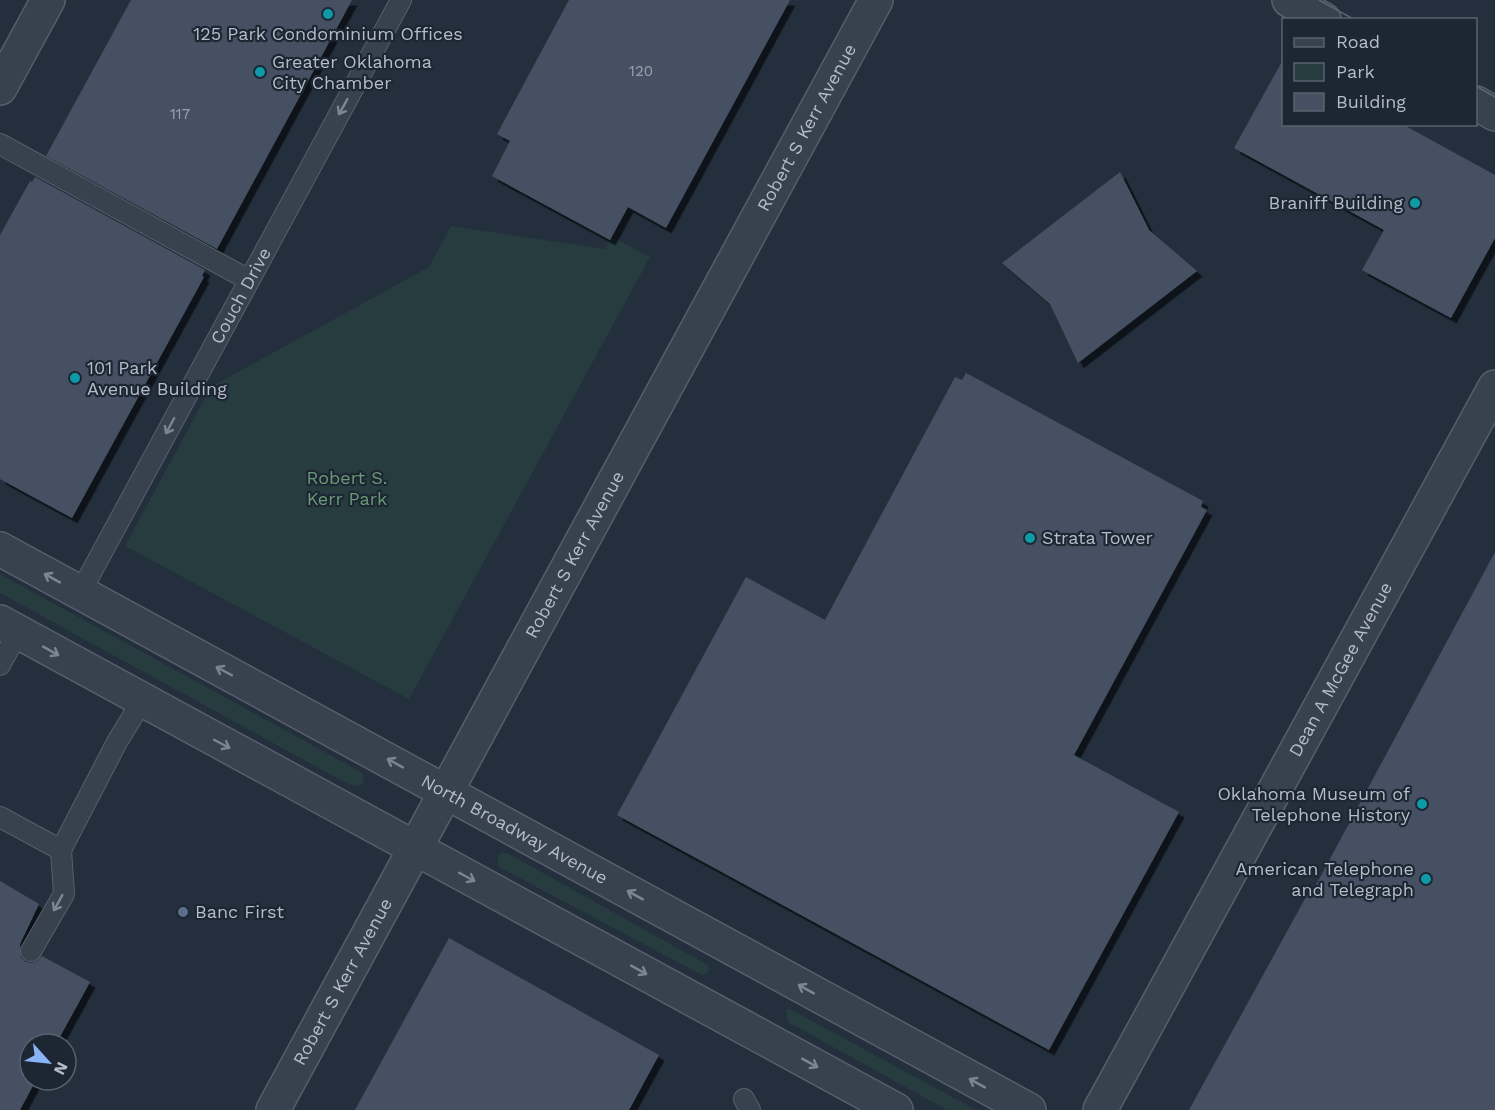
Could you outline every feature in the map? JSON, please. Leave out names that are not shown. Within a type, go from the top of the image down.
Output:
[{"type":"street","points":[[0,88],[48,0]]},
{"type":"street","name":"Robert S Kerr Avenue","points":[[273,1110],[876,0]]},
{"type":"street","points":[[1289,0],[1320,18]]},
{"type":"street","points":[[1477,104],[1495,114]]},
{"type":"street","name":"Dean A McGee Avenue","points":[[1101,1110],[1495,387]]},
{"type":"street","name":"North Broadway Avenue","points":[[0,549],[1029,1110]]},
{"type":"street","points":[[9,627],[896,1110]]},
{"type":"lane","name":"Couch Drive","points":[[80,593],[401,0]]},
{"type":"lane","points":[[0,144],[249,280]]},
{"type":"lane","points":[[0,665],[9,627]]},
{"type":"lane","points":[[32,951],[63,894],[61,850],[117,742],[142,700]]},
{"type":"lane","points":[[0,818],[61,850]]},
{"type":"green space","name":"Robert S. Kerr Park","points":[[451,226],[605,249],[612,237],[650,257],[409,699],[125,546],[211,387],[429,267]]},
{"type":"green space","points":[[0,574],[356,769],[364,775],[363,783],[358,786],[348,784],[0,593]]},
{"type":"green space","points":[[501,852],[509,854],[708,965],[708,972],[702,975],[499,867],[497,858]]},
{"type":"green space","points":[[786,1009],[790,1009],[976,1110],[947,1110],[788,1022]]},
{"type":"building","points":[[131,0],[352,0],[217,249],[46,156]]},
{"type":"building","points":[[569,0],[790,0],[666,228],[628,207],[610,240],[492,176],[510,141],[497,134]]},
{"type":"building","name":"Braniff Building","points":[[1282,62],[1282,126],[1406,126],[1495,175],[1495,238],[1451,318],[1362,270],[1384,230],[1234,148]]},
{"type":"building","points":[[1120,172],[1149,230],[1197,271],[1078,363],[1050,304],[1002,263]]},
{"type":"building","name":"101 Park Avenue Building","points":[[35,177],[205,270],[202,276],[204,277],[72,518],[0,479],[0,235],[30,181],[32,182]]},
{"type":"building","points":[[966,373],[1203,501],[1201,507],[1207,510],[1074,755],[1179,812],[1049,1050],[617,815],[746,577],[825,620],[955,377],[962,380]]},
{"type":"building","name":"American Telephone and Telegraph","points":[[1495,552],[1495,1110],[1189,1110],[1307,895],[1310,896]]},
{"type":"building","points":[[0,881],[39,904],[20,944],[21,957],[26,962],[32,963],[42,956],[90,982],[63,1032],[18,1032],[18,1092],[30,1092],[20,1110],[0,1110]]},
{"type":"building","points":[[449,938],[659,1055],[629,1110],[355,1110]]},
{"type":"tram line","points":[[1319,0],[1351,18]]},
{"type":"tram line","points":[[1477,87],[1495,97]]},
{"type":"place","name":"125 Park Condominium Offices","points":[[328,14]]},
{"type":"place","name":"Greater Oklahoma City Chamber","points":[[260,72]]},
{"type":"place","name":"Braniff Building","points":[[1415,203]]},
{"type":"place","name":"101 Park Avenue Building","points":[[75,378]]},
{"type":"place","name":"Strata Tower","points":[[1030,538]]},
{"type":"place","name":"Oklahoma Museum of Telephone History","points":[[1422,804]]},
{"type":"place","name":"American Telephone and Telegraph","points":[[1426,879]]},
{"type":"place","name":"Banc First","points":[[183,912]]}]
